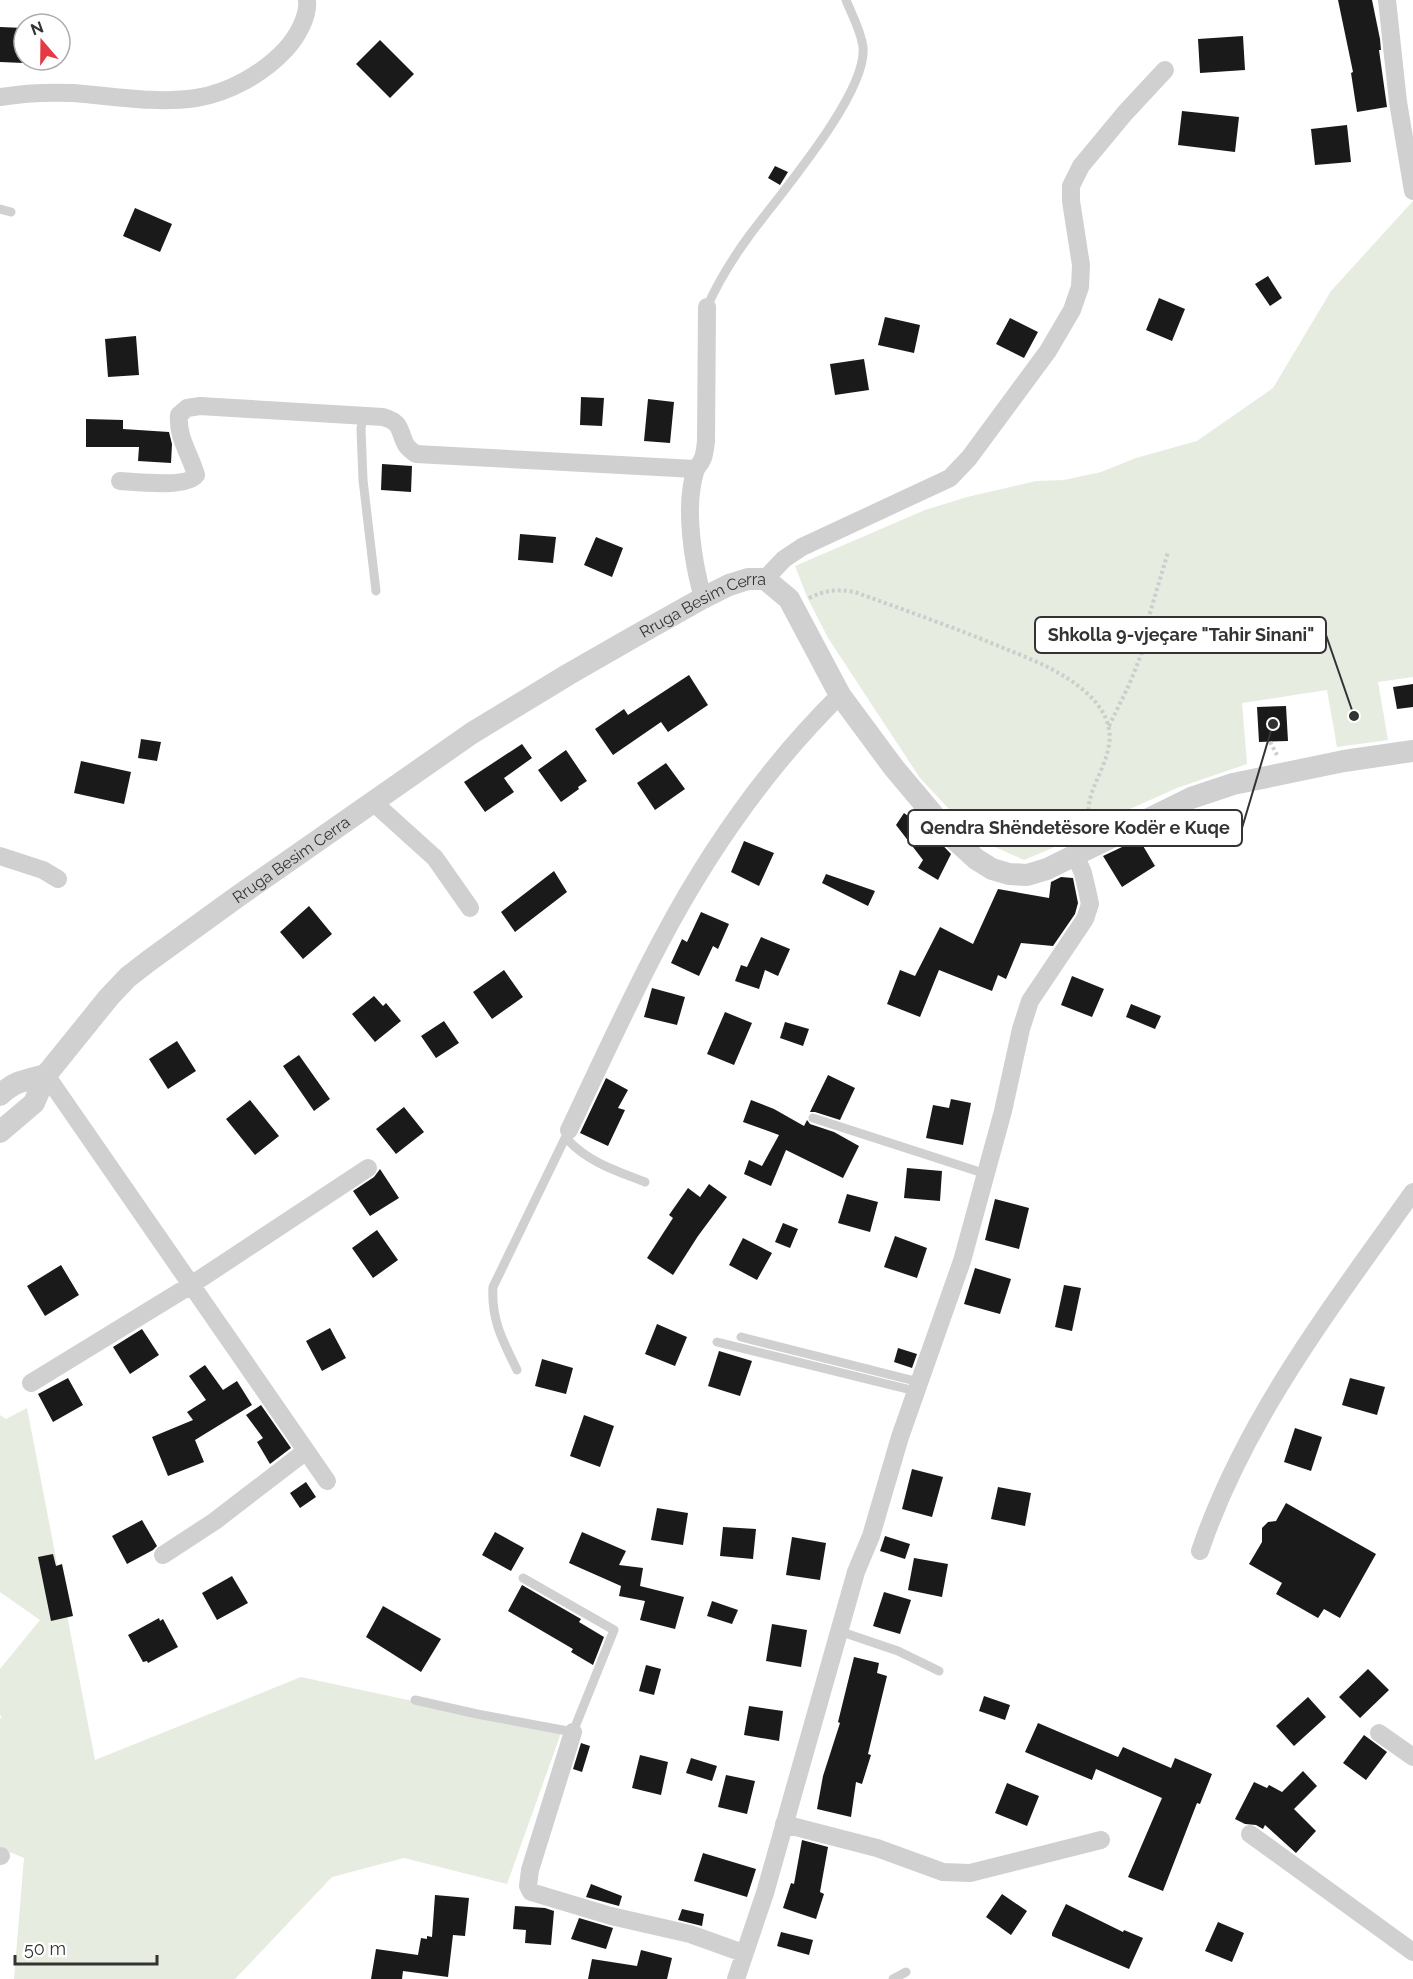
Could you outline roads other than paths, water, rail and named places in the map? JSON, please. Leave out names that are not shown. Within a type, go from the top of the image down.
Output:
[{"type":"street","points":[[1387,0],[1398,102],[1413,191]]},
{"type":"street","points":[[0,97],[27,93],[70,93],[138,100],[196,98],[251,77],[276,60],[293,42],[304,21],[308,1]]},
{"type":"street","points":[[765,579],[784,559],[802,547],[950,478],[969,458],[1048,351],[1072,310],[1080,286],[1081,265],[1071,201],[1071,186],[1081,166],[1165,70]]},
{"type":"street","points":[[703,598],[696,574],[691,530],[695,469],[702,460],[706,442],[707,307]]},
{"type":"street","points":[[120,481],[167,483],[186,482],[193,479],[196,475],[183,444],[178,424],[179,415],[187,408],[200,406],[363,416],[393,420],[400,427],[406,446],[416,454],[695,469]]},
{"type":"street","name":"Rruga Besim Cerra","points":[[0,1132],[34,1103],[46,1075],[109,996],[128,977],[237,897],[472,733],[569,674],[703,598],[729,585],[748,579],[765,579],[789,598],[840,695],[915,793],[952,837],[976,859],[992,869],[1009,874],[1027,875],[1047,869],[1191,798],[1233,784],[1344,761],[1413,751]]},
{"type":"street","points":[[569,1130],[661,941],[697,878],[750,799],[808,726],[840,695]]},
{"type":"street","points":[[373,802],[435,858],[470,908]]},
{"type":"street","points":[[736,1979],[765,1893],[856,1572],[871,1536],[917,1387],[962,1261],[1030,1001],[1085,919],[1090,904],[1083,873],[1075,855]]},
{"type":"street","points":[[0,856],[43,870],[58,879]]},
{"type":"street","points":[[0,1095],[18,1081],[46,1075],[327,1481]]},
{"type":"street","points":[[31,1383],[191,1285],[368,1168]]},
{"type":"street","points":[[1200,1551],[1214,1510],[1231,1473],[1299,1354],[1413,1192]]},
{"type":"street","points":[[163,1555],[215,1521],[306,1451]]},
{"type":"street","points":[[573,1732],[530,1870],[528,1886],[531,1892],[611,1916],[690,1934],[743,1953]]},
{"type":"street","points":[[1378,1733],[1413,1757]]},
{"type":"street","points":[[784,1824],[877,1848],[943,1872],[970,1873],[1101,1840]]},
{"type":"street","points":[[1250,1834],[1413,1952]]},
{"type":"lane","points":[[707,307],[722,277],[749,237],[797,175],[849,97],[859,74],[863,48],[846,0]]},
{"type":"lane","points":[[0,209],[11,212]]},
{"type":"lane","points":[[363,416],[361,429],[363,480],[376,591]]},
{"type":"lane","points":[[813,1118],[986,1174]]},
{"type":"lane","points":[[569,1130],[568,1140],[578,1150],[613,1169],[645,1182]]},
{"type":"lane","points":[[517,1370],[500,1334],[492,1306],[492,1287],[569,1130]]},
{"type":"lane","points":[[741,1338],[917,1387]]},
{"type":"lane","points":[[717,1342],[917,1387]]},
{"type":"lane","points":[[415,1700],[573,1732],[614,1630],[523,1578]]},
{"type":"lane","points":[[839,1631],[898,1650],[939,1671]]},
{"type":"lane","points":[[893,1979],[906,1972]]},
{"type":"place","name":"Shkolla 9-vjeçare \"Tahir Sinani\"","points":[[1354,716]]},
{"type":"place","name":"Qendra Shëndetësore Kodër e Kuqe","points":[[1273,724]]}]
